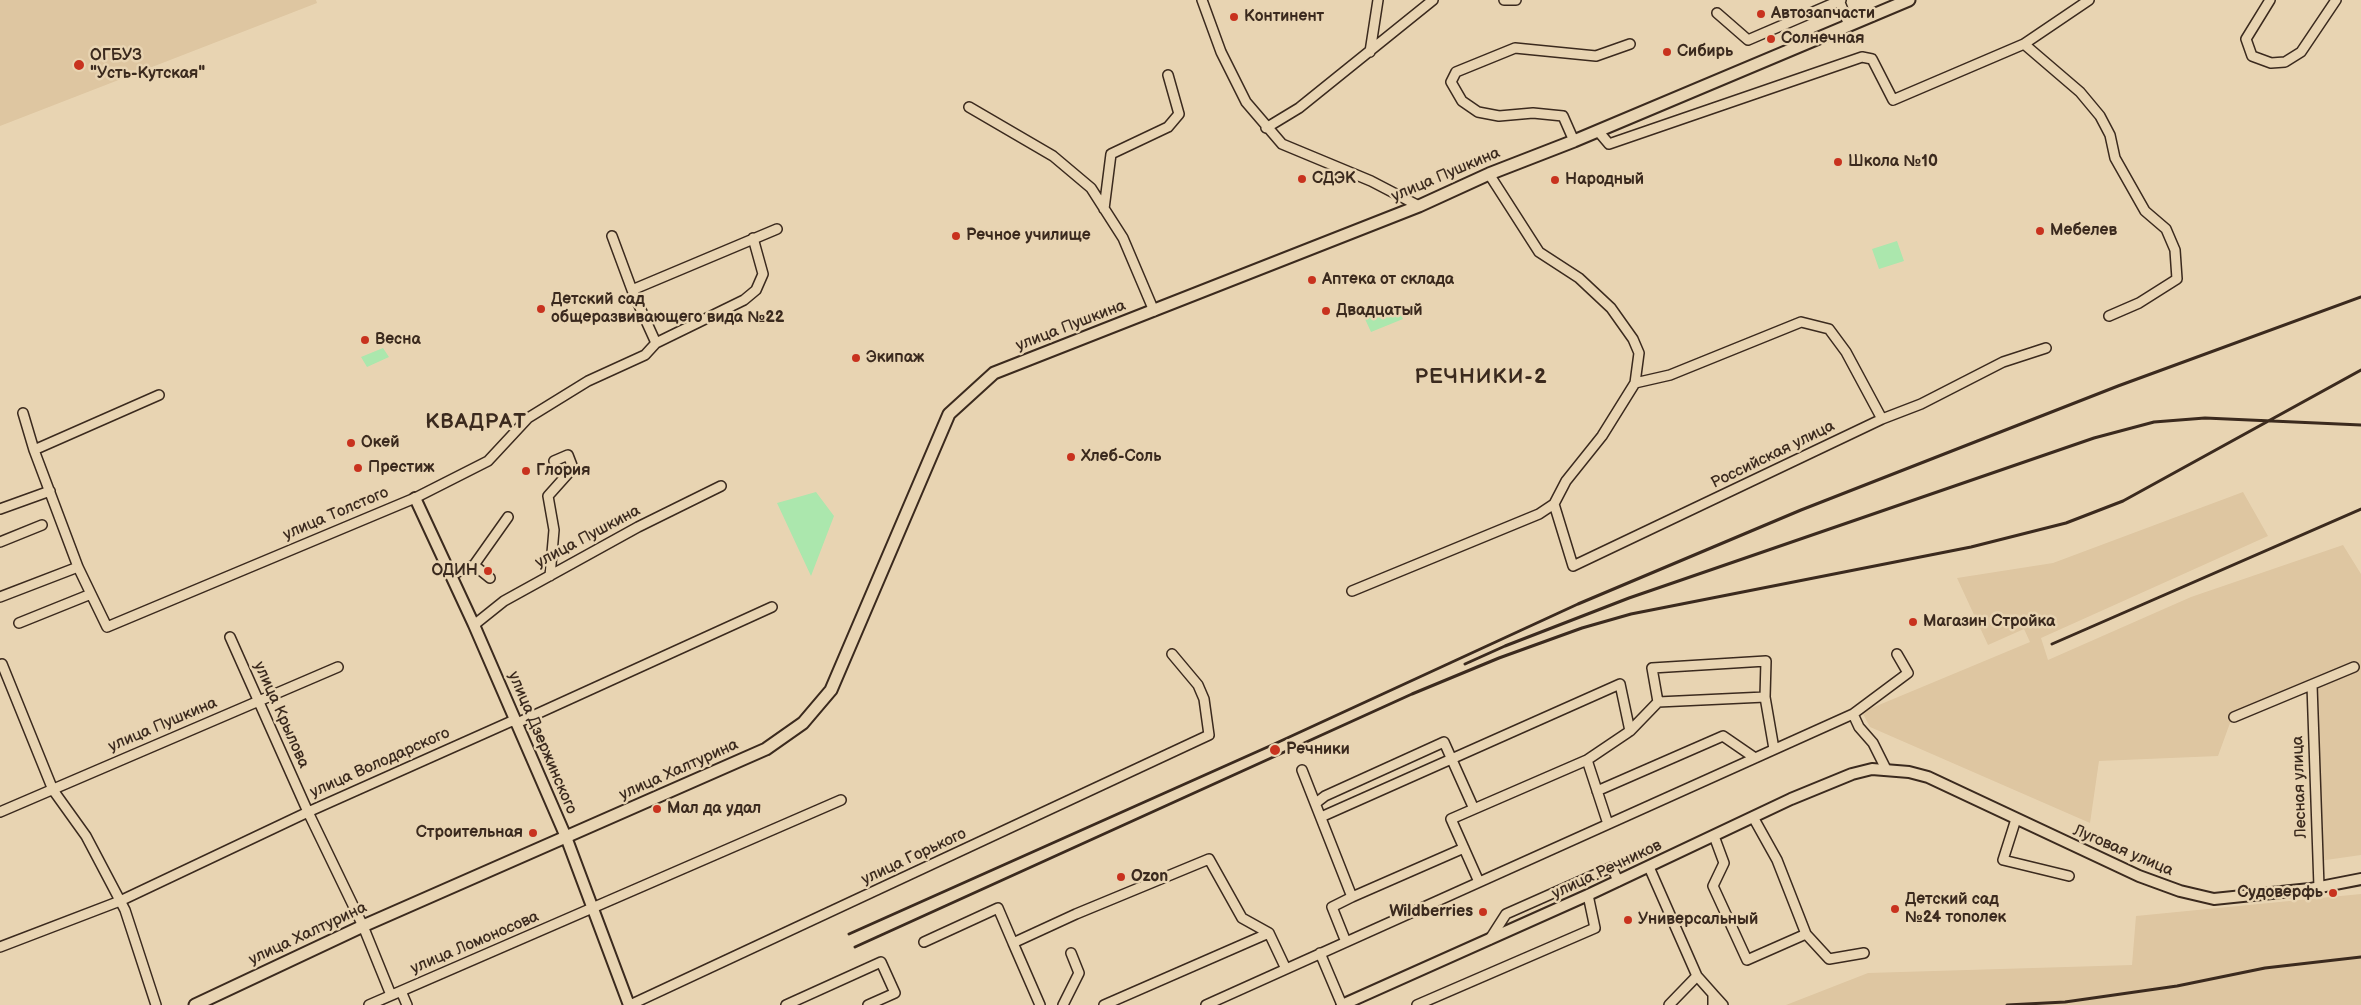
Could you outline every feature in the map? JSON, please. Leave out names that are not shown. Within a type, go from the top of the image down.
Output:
[{"type":"main road","name":"улица Пушкина","points":[[994,373],[1419,206],[1489,174],[1574,141],[1909,0]]},
{"type":"main road","name":"улица Халтурина","points":[[195,1005],[363,926],[766,749],[803,723],[831,690],[949,414],[994,373]]},
{"type":"street","points":[[1202,0],[1221,52],[1246,102],[1266,128],[1282,144],[1371,181],[1419,206]]},
{"type":"street","points":[[1370,52],[1378,0]]},
{"type":"street","points":[[1266,128],[1299,108],[1433,0]]},
{"type":"street","points":[[1504,0],[1516,0]]},
{"type":"street","points":[[1717,13],[1748,40],[1840,0],[1849,25]]},
{"type":"street","points":[[1598,131],[1609,144],[1862,57],[1872,58],[1893,100],[2024,44],[2088,0]]},
{"type":"street","points":[[2270,0],[2246,39],[2252,56],[2271,63],[2285,62],[2301,52],[2336,0]]},
{"type":"street","points":[[1574,141],[1563,116],[1534,113],[1499,116],[1478,112],[1462,101],[1451,82],[1456,72],[1515,48],[1596,56],[1630,44]]},
{"type":"street","points":[[2024,44],[2080,92],[2100,116],[2110,135],[2115,158],[2145,211],[2166,229],[2175,250],[2177,279],[2139,303],[2109,316]]},
{"type":"street","points":[[1104,209],[1111,154],[1168,127],[1179,114],[1168,75]]},
{"type":"street","points":[[969,107],[1053,156],[1090,188],[1123,238],[1154,310]]},
{"type":"street","points":[[1352,591],[1539,514],[1554,504],[1566,481],[1602,436],[1635,383],[1638,353],[1633,339],[1611,308],[1579,278],[1539,252],[1489,174]]},
{"type":"street","points":[[632,290],[777,229]]},
{"type":"street","points":[[612,236],[632,290],[656,343]]},
{"type":"street","name":"улица Толстого","points":[[91,594],[107,627],[415,498],[488,461],[528,418],[588,381],[645,355],[656,343],[744,300],[756,290],[763,274],[753,238]]},
{"type":"street","points":[[1635,383],[1670,375],[1801,322],[1829,329],[1846,352],[1882,419]]},
{"type":"street","name":"Российская улица","points":[[1554,504],[1573,566],[1882,419],[1921,404],[2003,362],[2046,348]]},
{"type":"street","points":[[34,450],[159,395]]},
{"type":"street","points":[[19,623],[91,594],[78,567],[34,450],[23,413]]},
{"type":"street","points":[[550,576],[554,530],[548,496],[574,468],[568,455],[554,462]]},
{"type":"street","name":"улица Пушкина","points":[[474,625],[504,601],[638,527],[722,486]]},
{"type":"street","points":[[0,509],[50,491]]},
{"type":"street","name":"улица Дзержинского","points":[[415,498],[474,625],[566,837],[630,1005]]},
{"type":"street","points":[[451,575],[474,565],[508,518]]},
{"type":"street","points":[[0,542],[42,525]]},
{"type":"street","points":[[474,565],[490,578]]},
{"type":"street","points":[[0,597],[78,567]]},
{"type":"street","name":"улица Володарского","points":[[0,947],[120,901],[308,812],[512,721],[517,723],[772,607]]},
{"type":"street","name":"улица Крылова","points":[[230,638],[308,812],[363,926],[391,995]]},
{"type":"street","name":"улица Горького","points":[[630,1005],[1209,735],[1204,699],[1198,685],[1172,654]]},
{"type":"street","points":[[1206,1005],[1853,714],[1908,673],[1897,654]]},
{"type":"street","points":[[1658,702],[1652,668],[1766,661],[1765,697],[1774,749]]},
{"type":"street","points":[[1,664],[54,790],[86,836],[120,901],[156,1005]]},
{"type":"street","name":"улица Пушкина","points":[[0,812],[259,703],[338,667]]},
{"type":"street","points":[[2234,717],[2354,667]]},
{"type":"street","points":[[1321,817],[1620,684],[1630,731]]},
{"type":"street","name":"Лесная улица","points":[[2312,685],[2319,887]]},
{"type":"street","points":[[1479,882],[1451,818],[1587,760],[1630,731],[1658,702],[1765,697]]},
{"type":"street","points":[[1853,714],[1860,727],[1873,743],[1886,769]]},
{"type":"street","points":[[1597,791],[1723,736],[1755,758]]},
{"type":"street","points":[[1316,804],[1325,796],[1444,742],[1474,809]]},
{"type":"street","points":[[1587,760],[1608,824]]},
{"type":"street","name":"улица Речников","points":[[1342,1005],[1360,1001],[1490,939],[1852,774],[1872,769],[1886,769]]},
{"type":"street","name":"Луговая улица","points":[[1886,769],[1928,776],[2139,876],[2180,891],[2214,899],[2319,887],[2361,879]]},
{"type":"street","points":[[1302,770],[1352,897]]},
{"type":"street","name":"улица Ломоносова","points":[[369,1005],[841,800]]},
{"type":"street","points":[[1753,818],[1777,860],[1806,934],[1829,958],[1864,953]]},
{"type":"street","points":[[2016,818],[2003,860],[2069,876]]},
{"type":"street","points":[[1714,836],[1724,863],[1714,886],[1747,960],[1806,934]]},
{"type":"street","points":[[1346,942],[1332,907],[1464,848]]},
{"type":"street","points":[[1014,943],[1076,914],[1209,858],[1242,918],[1269,933],[1286,968]]},
{"type":"street","points":[[1490,939],[1506,914],[1612,866],[1618,881]]},
{"type":"street","points":[[1649,867],[1696,976],[1723,1005]]},
{"type":"street","points":[[1417,1005],[1595,928],[1588,895]]},
{"type":"street","points":[[924,942],[998,908],[1040,1005]]},
{"type":"street","points":[[1104,1005],[1269,933]]},
{"type":"street","points":[[1320,953],[1342,1005]]},
{"type":"street","points":[[1062,1005],[1079,973],[1070,954]]},
{"type":"street","points":[[786,1005],[881,962],[895,993],[868,1005]]},
{"type":"street","points":[[1669,1005],[1696,976]]},
{"type":"street","points":[[401,991],[407,1005]]},
{"type":"street","points":[[1713,994],[1713,1005]]},
{"type":"shaded area","name":"ОГБУЗ \"Усть-Кутская\"","points":[[0,0],[316,0],[317,3],[0,126]]},
{"type":"shaded area","points":[[2243,492],[2268,536],[2041,638],[2048,660],[2191,597],[2343,545],[2361,574],[2361,855],[2319,861],[2310,689],[2230,723],[2218,756],[2099,761],[2090,823],[1870,727],[1862,712],[2030,642],[2024,629],[1988,645],[1957,578],[2053,563]]},
{"type":"shaded area","points":[[2361,894],[2361,1005],[1786,1005],[1868,973],[2132,965],[2136,916]]},
{"type":"green space","points":[[1897,241],[1904,261],[1879,269],[1872,249]]},
{"type":"green space","points":[[1398,306],[1403,319],[1371,332],[1365,319]]},
{"type":"green space","points":[[383,348],[389,357],[367,367],[361,357]]},
{"type":"green space","points":[[816,492],[834,516],[811,576],[777,503]]},
{"type":"railway","points":[[849,934],[1272,745],[1578,604],[1801,510],[2118,386],[2361,297]]},
{"type":"railway","points":[[855,947],[1412,694],[1499,658],[1582,628],[1631,614],[1971,547],[2066,523],[2123,501],[2361,370]]},
{"type":"railway","points":[[1465,664],[1505,646],[1629,598],[2094,438],[2154,422],[2205,418],[2361,425]]},
{"type":"railway","points":[[2052,644],[2361,509]]},
{"type":"railway","points":[[2007,1005],[2065,1002],[2177,986],[2265,968],[2361,957]]},
{"type":"place","name":"Автозапчасти","points":[[1761,14]]},
{"type":"place","name":"Континент","points":[[1234,17]]},
{"type":"place","name":"Солнечная","points":[[1771,39]]},
{"type":"place","name":"Сибирь","points":[[1667,52]]},
{"type":"place","name":"ОГБУЗ \"Усть-Кутская\"","points":[[79,65]]},
{"type":"place","name":"Школа №10","points":[[1838,162]]},
{"type":"place","name":"СДЭК","points":[[1302,179]]},
{"type":"place","name":"Народный","points":[[1555,180]]},
{"type":"place","name":"Мебелев","points":[[2040,231]]},
{"type":"place","name":"Речное училище","points":[[956,236]]},
{"type":"place","name":"Аптека от склада","points":[[1312,280]]},
{"type":"place","name":"Детский сад общеразвивающего вида №22","points":[[541,309]]},
{"type":"place","name":"Двадцатый","points":[[1326,311]]},
{"type":"place","name":"Весна","points":[[365,340]]},
{"type":"place","name":"Экипаж","points":[[856,358]]},
{"type":"place","name":"Окей","points":[[351,443]]},
{"type":"place","name":"Хлеб-Соль","points":[[1071,457]]},
{"type":"place","name":"Престиж","points":[[358,468]]},
{"type":"place","name":"Глория","points":[[526,471]]},
{"type":"place","name":"ОДИН","points":[[488,571]]},
{"type":"place","name":"Магазин Стройка","points":[[1913,622]]},
{"type":"place","name":"Речники","points":[[1275,750]]},
{"type":"place","name":"Мал да удал","points":[[657,809]]},
{"type":"place","name":"Строительная","points":[[533,833]]},
{"type":"place","name":"Ozon","points":[[1121,877]]},
{"type":"place","name":"Судоверфь","points":[[2333,893]]},
{"type":"place","name":"Детский сад №24 тополек","points":[[1895,909]]},
{"type":"place","name":"Wildberries","points":[[1483,912]]},
{"type":"place","name":"Универсальный","points":[[1628,920]]},
{"type":"district","name":"РЕЧНИКИ-2","points":[[1481,378]]},
{"type":"district","name":"КВАДРАТ","points":[[476,423]]}]
